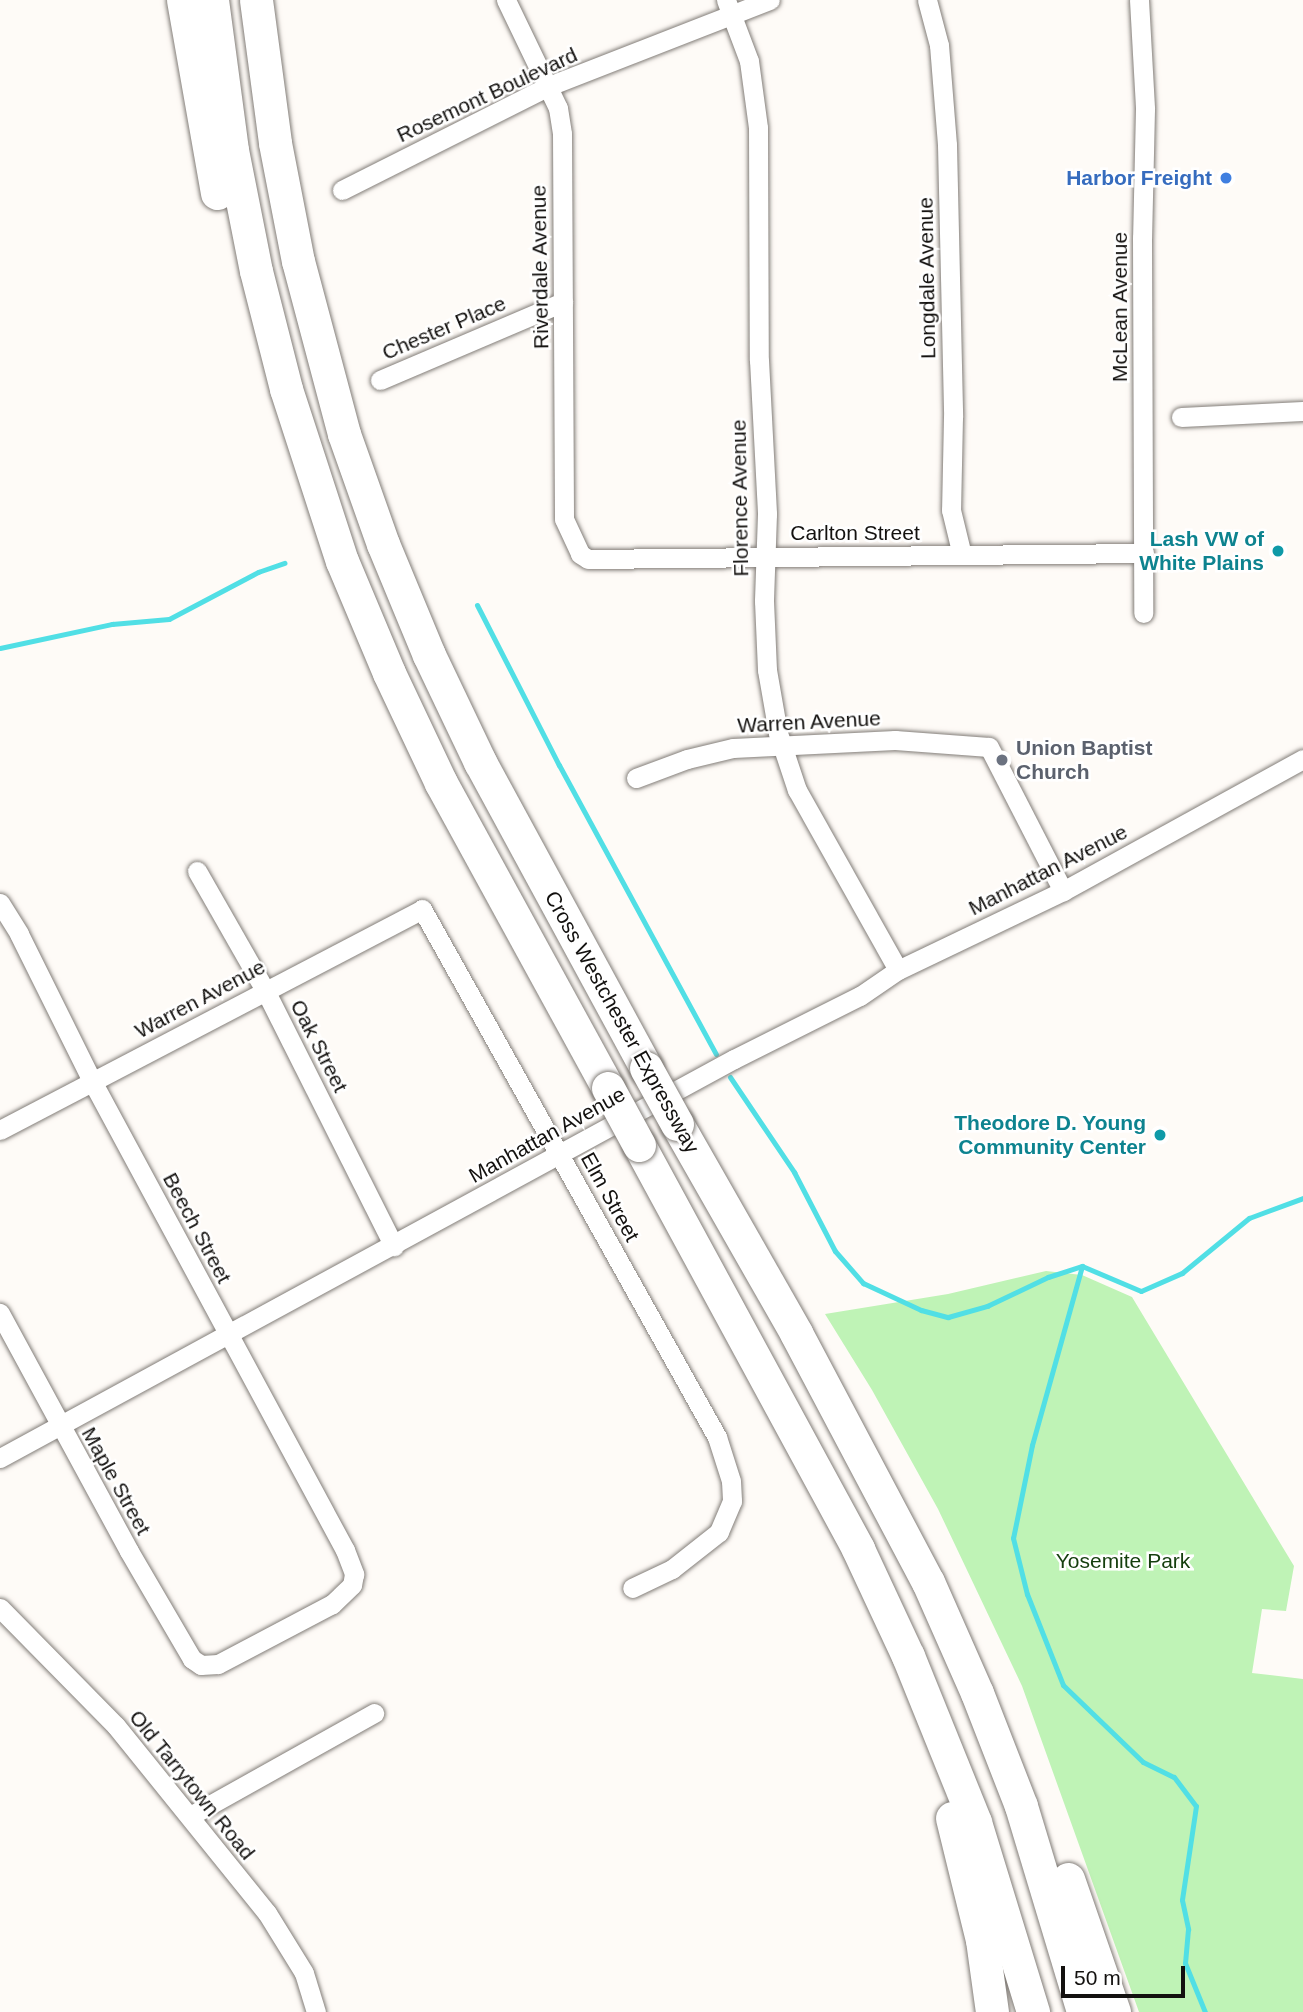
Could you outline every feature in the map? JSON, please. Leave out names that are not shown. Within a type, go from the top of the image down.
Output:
[{"type":"highway","points":[[183,0],[221,214],[258,358],[309,498],[365,617]]},
{"type":"highway","name":"Cross Westchester Expressway","points":[[212,0],[232,150],[269,329],[322,505],[365,617],[442,783],[884,1602],[932,1711],[975,1822],[1033,2012]]},
{"type":"highway","name":"Cross Westchester Expressway","points":[[256,0],[275,143],[300,273],[344,434],[383,544],[429,655],[480,762],[646,1068],[796,1333],[928,1582],[977,1693],[1021,1806],[1083,2012]]},
{"type":"highway","points":[[928,1582],[992,1688],[1030,1766],[1114,2012]]},
{"type":"highway","points":[[884,1602],[962,1852],[982,1940],[992,2012]]},
{"type":"street","name":"Riverdale Avenue","points":[[506,0],[549,86],[558,108],[562,134],[564,519],[573,543]]},
{"type":"street","name":"Rosemont Boulevard","points":[[342,190],[549,86],[729,8],[770,0]]},
{"type":"street","name":"Longdale Avenue","points":[[927,0],[939,45],[947,145],[953,417],[951,510],[962,555]]},
{"type":"street","name":"McLean Avenue","points":[[1139,0],[1145,109],[1142,238],[1143,613]]},
{"type":"street","name":"Florence Avenue","points":[[729,8],[749,61],[758,128],[759,360],[767,514],[768,670],[778,733],[797,790],[898,970]]},
{"type":"street","name":"Chester Place","points":[[380,380],[563,302]]},
{"type":"street","points":[[1181,417],[1303,411]]},
{"type":"street","name":"Carlton Street","points":[[573,543],[588,559],[1144,553]]},
{"type":"street","name":"Warren Avenue","points":[[636,778],[687,758],[733,748],[895,740],[989,747],[1063,891]]},
{"type":"street","name":"Manhattan Avenue","points":[[0,1458],[734,1059],[860,996],[898,970],[1063,891],[1303,759]]},
{"type":"street","name":"Oak Street","points":[[197,871],[265,990],[394,1246]]},
{"type":"street","name":"Beech Street","points":[[0,903],[19,934],[92,1081],[345,1550],[354,1574],[352,1585],[332,1604],[218,1664],[201,1665]]},
{"type":"street","name":"Warren Avenue","points":[[0,1130],[422,909]]},
{"type":"street","name":"Elm Street","points":[[422,909],[717,1437],[731,1481],[732,1501],[719,1532],[672,1569],[632,1588]]},
{"type":"street","name":"Maple Street","points":[[0,1313],[178,1638],[192,1659],[201,1665]]},
{"type":"street","name":"Old Tarrytown Road","points":[[0,1608],[116,1726],[190,1816],[291,1948],[304,1973],[316,2012]]},
{"type":"street","points":[[190,1816],[374,1713]]},
{"type":"green space","name":"Yosemite Park","points":[[1046,1271],[1082,1275],[1132,1297],[1294,1566],[1286,1611],[1262,1609],[1252,1673],[1303,1679],[1303,2012],[1139,2012],[1022,1686],[938,1509],[872,1390],[825,1314],[948,1294]]},
{"type":"waterway","points":[[0,648],[112,624],[169,619],[258,572],[284,563]]},
{"type":"waterway","points":[[477,605],[559,765],[716,1054]]},
{"type":"waterway","points":[[730,1077],[794,1172],[835,1251],[863,1283],[921,1310],[948,1317],[987,1306],[1048,1277],[1082,1266],[1141,1291],[1182,1273],[1249,1218],[1303,1198]]},
{"type":"waterway","points":[[1082,1266],[1032,1445],[1013,1538],[1027,1594],[1063,1685],[1143,1762],[1174,1777],[1196,1806],[1182,1900],[1188,1929],[1185,1963],[1205,2012]]},
{"type":"place","name":"Harbor Freight","points":[[1226,178]]},
{"type":"place","name":"Lash VW of White Plains","points":[[1278,551]]},
{"type":"place","name":"Union Baptist Church","points":[[1002,760]]},
{"type":"place","name":"Theodore D. Young Community Center","points":[[1160,1135]]}]
